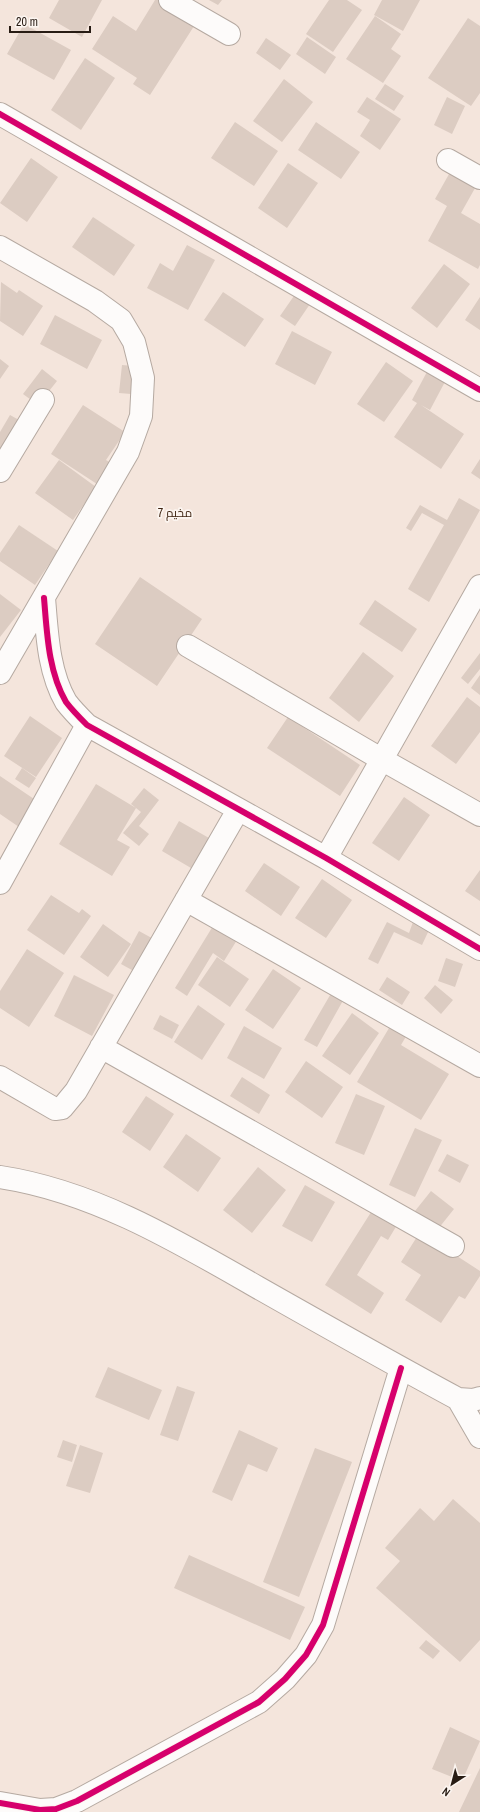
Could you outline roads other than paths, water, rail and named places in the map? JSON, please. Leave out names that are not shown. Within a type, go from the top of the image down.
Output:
[{"type":"street","points":[[170,0],[229,34]]},
{"type":"street","points":[[0,114],[480,390]]},
{"type":"street","points":[[448,160],[480,178]]},
{"type":"street","points":[[0,247],[95,301],[121,320],[134,342],[143,378],[141,416],[128,452],[0,673]]},
{"type":"street","points":[[0,471],[43,400]]},
{"type":"street","points":[[326,858],[381,759],[477,597]]},
{"type":"street","points":[[44,598],[48,647],[56,681],[67,702],[87,725],[326,858],[480,949]]},
{"type":"street","points":[[188,646],[480,815]]},
{"type":"street","points":[[0,882],[87,725]]},
{"type":"street","points":[[0,1077],[55,1109],[62,1108],[76,1091],[238,810]]},
{"type":"street","points":[[186,900],[480,1066]]},
{"type":"street","points":[[101,1047],[453,1246]]},
{"type":"street","points":[[0,1177],[75,1196],[122,1215],[202,1256],[400,1368],[458,1399],[473,1400],[480,1398]]},
{"type":"street","points":[[0,1803],[40,1810],[73,1807],[259,1702],[285,1679],[306,1655],[323,1625],[400,1368]]},
{"type":"street","points":[[458,1399],[480,1437]]},
{"type":"district","name":"مخيم 7","points":[[175,513]]}]
